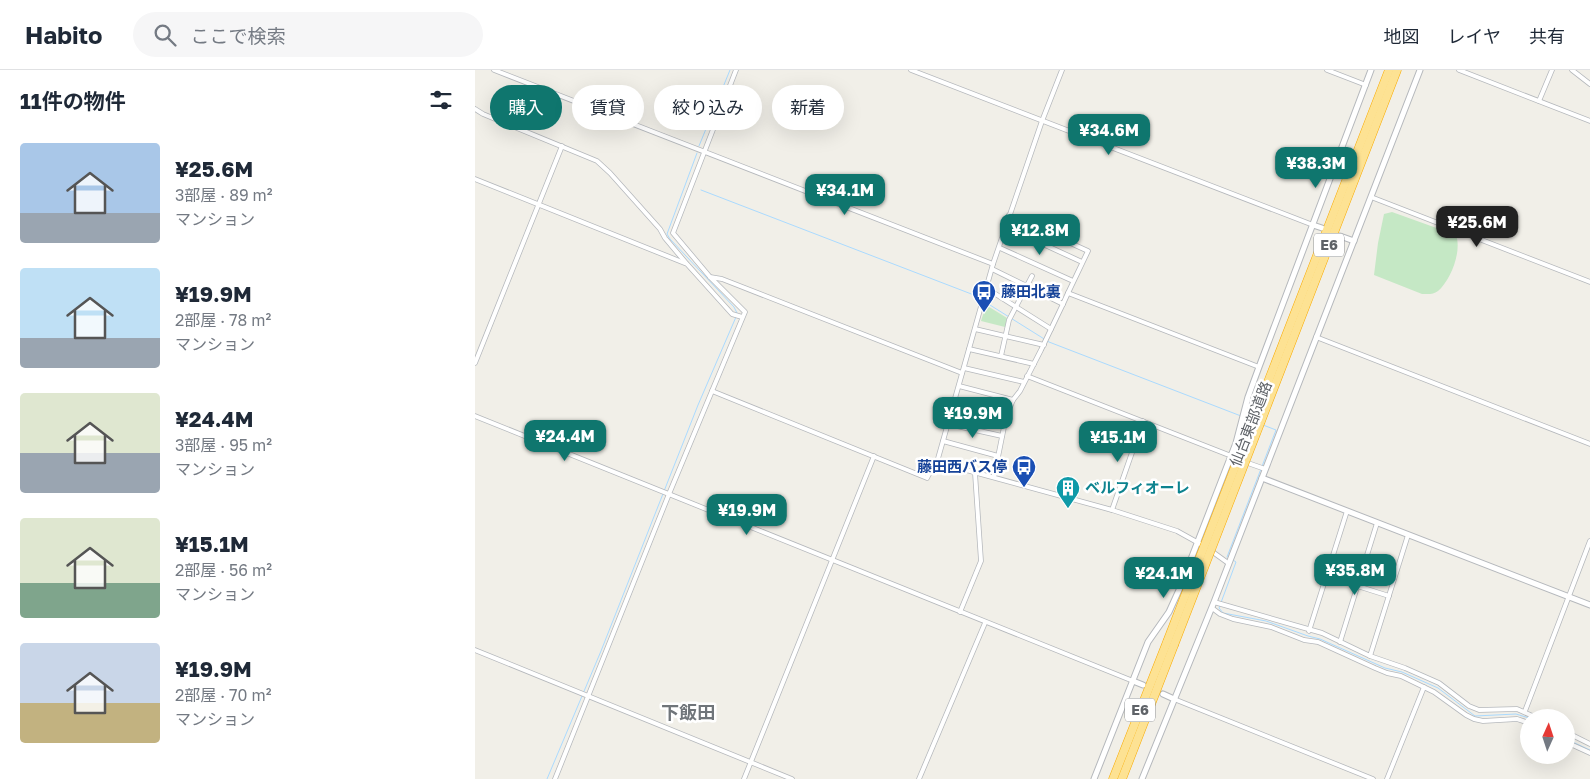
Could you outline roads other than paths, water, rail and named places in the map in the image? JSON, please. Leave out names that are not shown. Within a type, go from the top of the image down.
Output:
[{"type":"highway","name":"仙台東部道路","points":[[1122,779],[1171,643],[1389,70]]},
{"type":"highway","name":"仙台東部道路","points":[[1257,419],[1397,70]]},
{"type":"highway","name":"仙台東部道路","points":[[1113,779],[1171,643]]},
{"type":"street","points":[[494,70],[993,266],[1026,286],[1063,304]]},
{"type":"street","points":[[555,779],[666,493],[712,391],[741,317],[745,312],[709,277],[673,233],[736,70]]},
{"type":"street","points":[[911,70],[1322,228]]},
{"type":"street","points":[[712,391],[927,478],[935,462],[937,462],[1009,214],[1062,70]]},
{"type":"street","points":[[1327,70],[1366,84]]},
{"type":"street","points":[[1094,779],[1148,642],[1169,612],[1198,542],[1231,456],[1259,367],[1371,70]]},
{"type":"street","points":[[1142,779],[1214,604],[1228,563],[1262,478],[1262,468],[1316,337],[1420,70]]},
{"type":"street","points":[[1459,70],[1590,121]]},
{"type":"street","points":[[1539,101],[1552,70]]},
{"type":"street","points":[[1573,70],[1590,84]]},
{"type":"street","points":[[475,109],[597,161],[660,228],[665,238],[733,315],[741,317]]},
{"type":"street","points":[[475,363],[562,146]]},
{"type":"street","points":[[475,179],[687,264]]},
{"type":"street","points":[[1371,197],[1590,282]]},
{"type":"street","points":[[994,477],[1006,418],[1013,400],[1034,364],[1087,251],[1009,214]]},
{"type":"street","points":[[1006,226],[1082,262]]},
{"type":"street","points":[[1340,236],[1354,241]]},
{"type":"street","points":[[1000,248],[1073,282]]},
{"type":"street","points":[[1001,356],[1010,318],[1032,276]]},
{"type":"street","points":[[709,277],[722,279],[963,373]]},
{"type":"street","points":[[986,288],[1051,329]]},
{"type":"street","points":[[1068,293],[1259,367]]},
{"type":"street","points":[[975,329],[1006,337],[1045,341]]},
{"type":"street","points":[[1316,337],[1590,444]]},
{"type":"street","points":[[969,349],[1034,364]]},
{"type":"street","points":[[964,368],[1024,382]]},
{"type":"street","points":[[1027,376],[1262,468]]},
{"type":"street","points":[[959,386],[1013,400]]},
{"type":"street","points":[[953,405],[1006,418]]},
{"type":"street","points":[[475,416],[985,623],[1143,685]]},
{"type":"street","points":[[1112,510],[1143,421]]},
{"type":"street","points":[[948,424],[1002,436]]},
{"type":"street","points":[[943,441],[998,456]]},
{"type":"street","points":[[744,779],[874,456]]},
{"type":"street","points":[[937,462],[1112,510],[1177,531],[1198,542],[1228,563]]},
{"type":"street","points":[[961,612],[981,561],[975,473]]},
{"type":"street","points":[[1262,478],[1590,606]]},
{"type":"street","points":[[1309,631],[1347,511]]},
{"type":"street","points":[[1340,642],[1377,524]]},
{"type":"street","points":[[1370,656],[1408,535]]},
{"type":"street","points":[[1526,709],[1590,541]]},
{"type":"street","points":[[1326,576],[1389,596]]},
{"type":"street","points":[[1214,604],[1263,615],[1322,634],[1370,656],[1405,668],[1439,683],[1469,706],[1479,710],[1505,708],[1520,710]]},
{"type":"street","points":[[1214,604],[1220,614],[1233,619],[1271,627],[1304,640],[1318,642],[1387,673],[1401,676],[1434,692],[1474,719],[1483,721],[1520,720]]},
{"type":"street","points":[[919,779],[985,623]]},
{"type":"street","points":[[475,650],[793,779]]},
{"type":"street","points":[[1387,779],[1424,687]]},
{"type":"street","points":[[1163,694],[1373,779]]},
{"type":"street","points":[[1575,736],[1590,744]]},
{"type":"street","points":[[1575,746],[1590,753]]},
{"type":"waterway","points":[[699,146],[730,70]]},
{"type":"waterway","points":[[697,153],[667,234],[734,307],[737,313]]},
{"type":"waterway","points":[[701,190],[974,295],[1049,342],[1241,416]]},
{"type":"waterway","points":[[547,779],[601,651],[698,405],[736,317]]},
{"type":"waterway","points":[[1227,557],[1276,430],[1263,425]]},
{"type":"waterway","points":[[1233,560],[1236,562],[1219,608],[1223,613],[1266,621],[1320,639],[1385,668],[1402,672],[1438,688],[1475,716],[1520,715]]},
{"type":"waterway","points":[[1575,743],[1590,750]]},
{"type":"place","name":"藤田北裏","points":[[984,313]]},
{"type":"place","name":"藤田西バス停","points":[[1024,488]]},
{"type":"place","name":"ベルフィオーレ","points":[[1068,509]]},
{"type":"district","name":"下飯田","points":[[688,713]]}]
